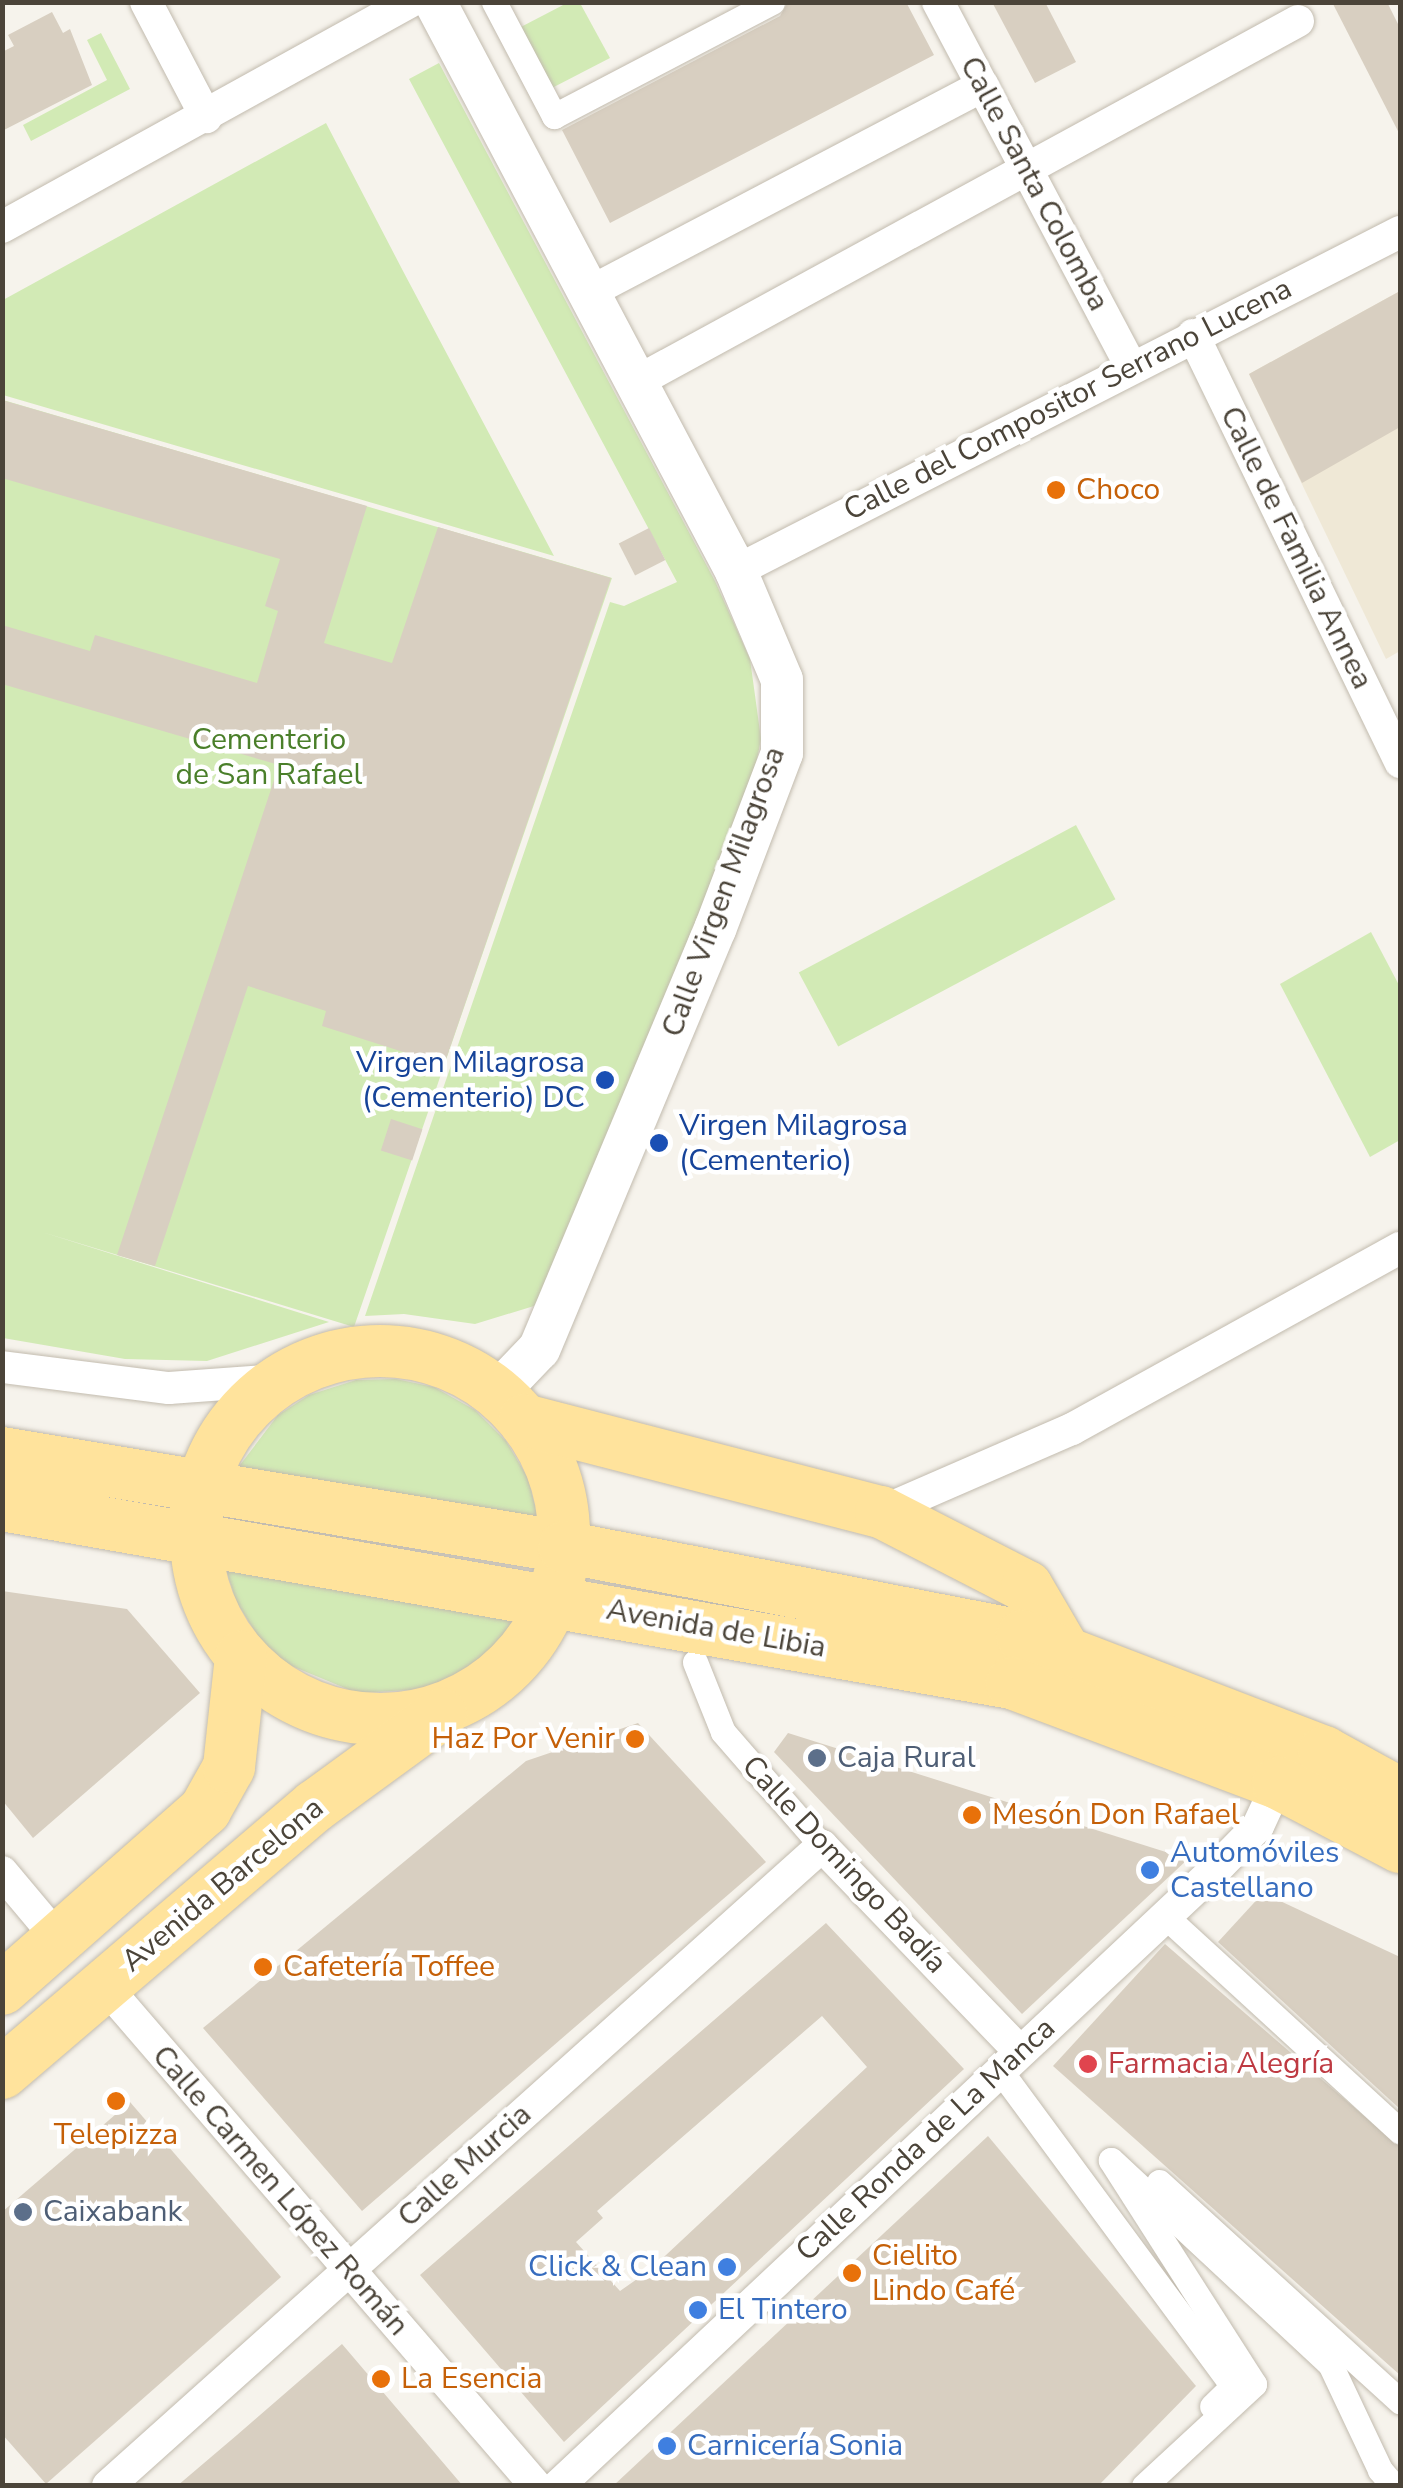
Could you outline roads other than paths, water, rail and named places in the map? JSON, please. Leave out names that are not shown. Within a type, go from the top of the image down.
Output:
[{"type":"main road","points":[[414,1354],[458,1368],[511,1407],[548,1459],[561,1502],[564,1547],[554,1600],[518,1657],[494,1682],[450,1707],[406,1719],[360,1720],[316,1709],[275,1688],[241,1657],[217,1622],[195,1540],[202,1488],[231,1426],[280,1380],[337,1356],[414,1354]]},
{"type":"main road","points":[[511,1407],[881,1512],[1028,1587],[1065,1652]]},
{"type":"main road","name":"Avenida de Libia","points":[[2,1453],[564,1547],[1022,1636],[1324,1752],[1400,1794]]},
{"type":"main road","name":"Avenida de Libia","points":[[2,1506],[1012,1683],[1278,1783],[1400,1848]]},
{"type":"main road","points":[[2,1989],[205,1810],[228,1767],[241,1657]]},
{"type":"main road","name":"Avenida Barcelona","points":[[2,2073],[315,1806],[450,1707]]},
{"type":"street","points":[[146,2],[206,116]]},
{"type":"street","points":[[2,226],[408,2]]},
{"type":"street","name":"Calle Virgen Milagrosa","points":[[435,2],[736,570],[782,680],[782,753],[539,1350],[511,1407]]},
{"type":"street","points":[[494,2],[554,116],[772,2]]},
{"type":"street","name":"Calle Santa Colomba","points":[[938,2],[1130,365]]},
{"type":"street","points":[[636,382],[1298,21]]},
{"type":"street","points":[[588,293],[983,86]]},
{"type":"street","name":"Calle del Compositor Serrano Lucena","points":[[736,570],[1130,365],[1400,232]]},
{"type":"street","name":"Calle de Familia Annea","points":[[1192,335],[1387,698],[1400,762]]},
{"type":"street","points":[[881,1512],[1072,1429],[1400,1248]]},
{"type":"street","points":[[2,1367],[169,1388],[280,1380]]},
{"type":"street","name":"Calle Domingo Badía","points":[[695,1662],[723,1732],[1009,2060],[1062,2155],[1233,2386],[1129,2486]]},
{"type":"street","name":"Calle Ronda de La Manca","points":[[558,2486],[1258,1826],[1278,1783]]},
{"type":"street","name":"Calle Murcia","points":[[108,2486],[822,1846]]},
{"type":"street","points":[[2,1872],[59,1940]]},
{"type":"street","points":[[1165,1916],[1400,2131]]},
{"type":"street","name":"Calle Carmen López Román","points":[[104,1985],[536,2486]]},
{"type":"street","points":[[1062,2155],[1124,2150],[1400,2401]]},
{"type":"street","points":[[1144,2486],[1254,2384],[1111,2160],[1330,2364],[1380,2470],[1394,2486]]},
{"type":"place","name":"Choco","points":[[1056,490]]},
{"type":"place","name":"Virgen Milagrosa (Cementerio) DC","points":[[605,1080]]},
{"type":"place","name":"Virgen Milagrosa (Cementerio)","points":[[659,1143]]},
{"type":"place","name":"Haz Por Venir","points":[[635,1739]]},
{"type":"place","name":"Caja Rural","points":[[817,1758]]},
{"type":"place","name":"Mesón Don Rafael","points":[[972,1815]]},
{"type":"place","name":"Automóviles Castellano","points":[[1150,1870]]},
{"type":"place","name":"Cafetería Toffee","points":[[263,1967]]},
{"type":"place","name":"Farmacia Alegría","points":[[1088,2064]]},
{"type":"place","name":"Telepizza","points":[[116,2101]]},
{"type":"place","name":"Caixabank","points":[[23,2212]]},
{"type":"place","name":"Click & Clean","points":[[727,2267]]},
{"type":"place","name":"Cielito Lindo Café","points":[[852,2273]]},
{"type":"place","name":"El Tintero","points":[[698,2310]]},
{"type":"place","name":"La Esencia","points":[[381,2379]]},
{"type":"place","name":"Carnicería Sonia","points":[[667,2446]]},
{"type":"park label","name":"Cementerio de San Rafael","points":[[269,757]]}]
